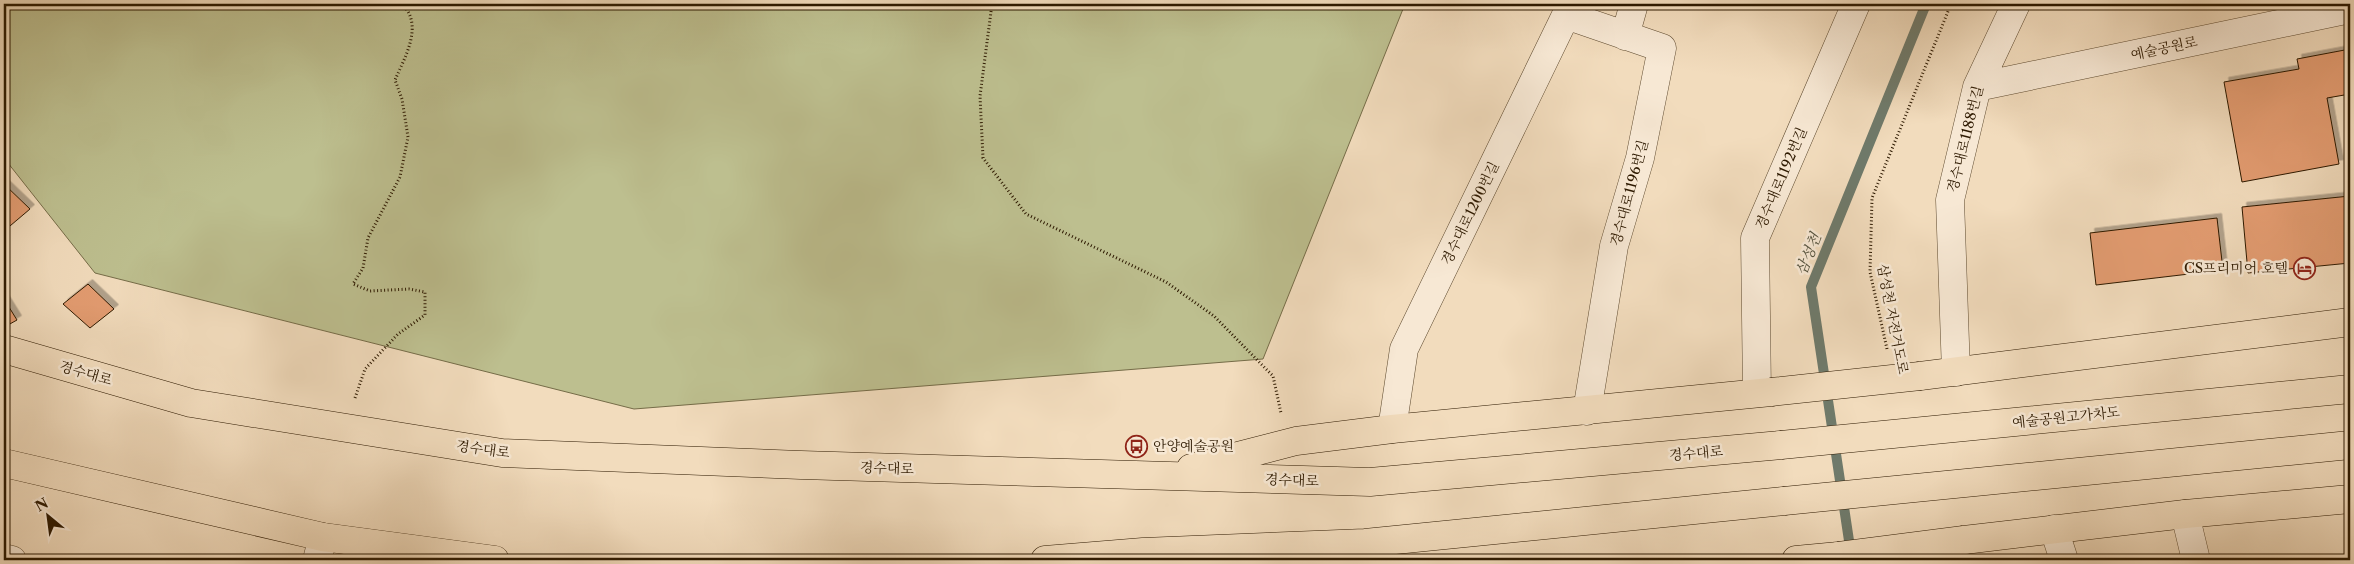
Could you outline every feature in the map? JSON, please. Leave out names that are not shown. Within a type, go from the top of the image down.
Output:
[{"type":"main road","points":[[1161,476],[1288,443],[1392,429],[1586,411],[1956,372],[2350,322]]},
{"type":"main road","name":"경수대로","points":[[4,349],[191,403],[502,453],[801,466],[1370,482],[1781,445]]},
{"type":"main road","name":"예술공원고가차도","points":[[1781,445],[2350,389]]},
{"type":"main road","points":[[1045,560],[1143,552],[1365,543],[2350,445]]},
{"type":"main road","points":[[4,464],[320,549],[495,560]]},
{"type":"main road","points":[[1796,560],[2185,514],[2350,499]]},
{"type":"street","points":[[1567,9],[1624,36],[1634,4]]},
{"type":"street","name":"경수대로1192번길","points":[[1764,392],[1755,238],[1856,4]]},
{"type":"street","name":"경수대로1188번길","points":[[1956,372],[1950,200],[1977,87],[2016,4]]},
{"type":"street","name":"경수대로1200번길","points":[[1392,429],[1404,349],[1567,9]]},
{"type":"street","name":"예술공원로","points":[[1977,87],[2350,9]]},
{"type":"street","name":"경수대로1196번길","points":[[1586,411],[1614,246],[1640,158],[1662,48],[1624,36]]},
{"type":"street","points":[[2185,514],[2196,560]]},
{"type":"street","points":[[2054,529],[2064,560]]},
{"type":"street","points":[[4,558],[12,560]]},
{"type":"path","points":[[345,427],[365,369],[398,334],[425,315],[425,292],[409,289],[370,291],[353,284],[363,268],[368,238],[400,177],[408,136],[402,98],[395,80],[413,39],[409,10],[402,4]]},
{"type":"path","points":[[992,4],[980,96],[983,158],[1026,214],[1166,282],[1214,316],[1273,376],[1288,443]]},
{"type":"path","name":"삼성천 자전거도로","points":[[1889,359],[1870,272],[1872,198],[1951,4]]},
{"type":"green space","points":[[4,4],[1405,4],[1263,359],[634,409],[95,273],[4,158]]},
{"type":"building","points":[[2350,49],[2350,94],[2327,98],[2339,164],[2242,182],[2224,82],[2299,69],[2297,59]]},
{"type":"building","points":[[4,184],[30,209],[4,231]]},
{"type":"building","points":[[2350,196],[2350,263],[2248,273],[2242,207]]},
{"type":"building","points":[[2217,218],[2223,270],[2096,285],[2090,233]]},
{"type":"building","points":[[88,284],[114,309],[90,328],[63,304]]},
{"type":"building","points":[[4,299],[17,320],[8,325],[4,322]]},
{"type":"waterway","name":"삼성천","points":[[1851,554],[1811,287],[1926,4]]},
{"type":"place","name":"CS프리미어 호텔","points":[[2304,268]]},
{"type":"place","name":"안양예술공원","points":[[1137,446]]}]
